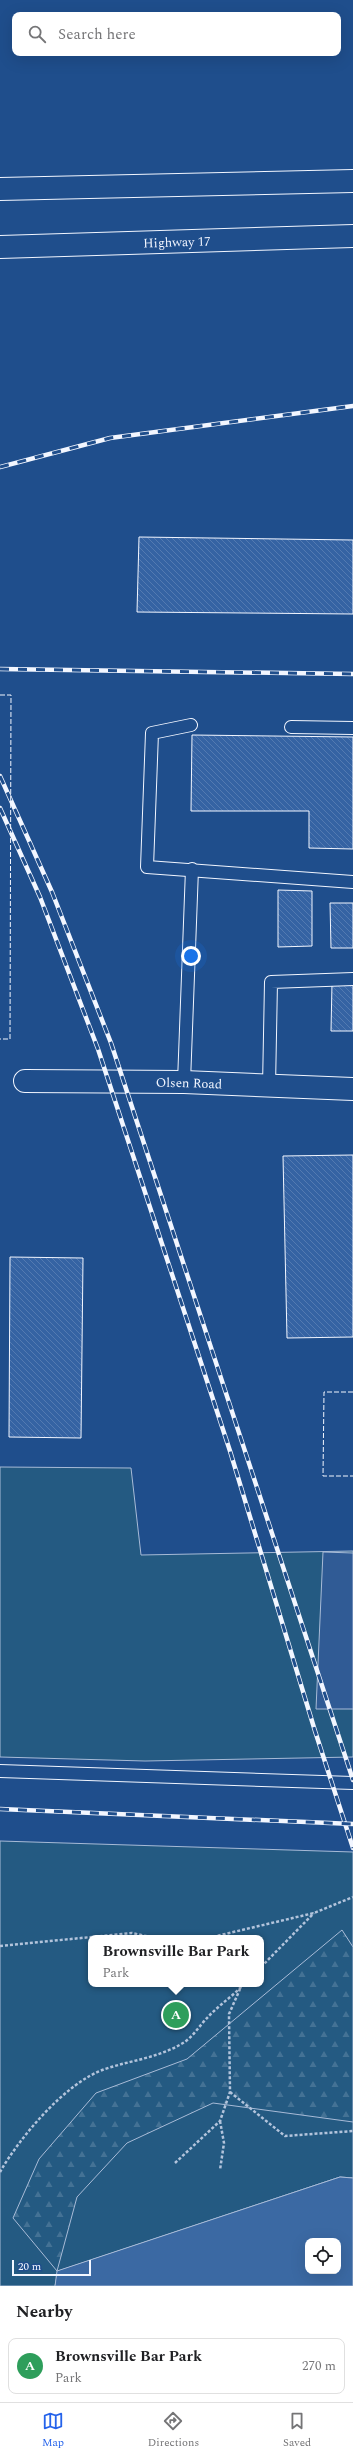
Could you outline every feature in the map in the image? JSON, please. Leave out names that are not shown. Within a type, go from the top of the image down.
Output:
[{"type":"main road","points":[[0,189],[353,181]]},
{"type":"main road","name":"Highway 17","points":[[0,247],[353,236]]},
{"type":"main road","name":"Olsen Road","points":[[25,1080],[184,1082],[269,1087],[353,1089]]},
{"type":"lane","points":[[191,725],[152,733],[147,866],[353,882]]},
{"type":"lane","points":[[291,727],[353,728]]},
{"type":"lane","points":[[184,1082],[192,869]]},
{"type":"lane","points":[[269,1087],[271,982],[353,979]]},
{"type":"lane","points":[[0,1771],[353,1783]]},
{"type":"path","points":[[221,1935],[314,1913],[353,1897]]},
{"type":"path","points":[[264,1964],[314,1913]]},
{"type":"path","points":[[112,1935],[132,1933],[141,1935]]},
{"type":"path","points":[[0,1946],[88,1937]]},
{"type":"path","points":[[175,2163],[220,2121],[230,2092],[229,2014],[241,1987]]},
{"type":"path","points":[[0,2172],[10,2154],[70,2089],[100,2071],[159,2056],[185,2042],[209,2016],[241,1987]]},
{"type":"path","points":[[230,2092],[285,2136],[353,2132]]},
{"type":"path","points":[[220,2121],[224,2143],[220,2170]]},
{"type":"green space","points":[[0,1467],[131,1468],[141,1555],[353,1551],[353,1757],[145,1761],[0,1757]]},
{"type":"green space","points":[[0,1841],[353,1852],[353,2178],[340,2177],[58,2271],[55,2286],[0,2286]]},
{"type":"green space","points":[[342,1930],[353,1947],[353,2122],[213,2103],[127,2143],[77,2197],[57,2271],[13,2218],[39,2159],[96,2093],[187,2059]]},
{"type":"shaded area","points":[[323,1552],[353,1553],[353,1709],[316,1709]]},
{"type":"shaded area","points":[[340,2177],[353,2178],[353,2286],[55,2286],[57,2271]]},
{"type":"building","points":[[139,537],[353,540],[353,614],[137,612]]},
{"type":"building","points":[[192,735],[353,737],[353,849],[309,848],[309,811],[191,811]]},
{"type":"building","points":[[278,890],[312,891],[312,946],[278,947]]},
{"type":"building","points":[[330,903],[353,903],[353,948],[331,948]]},
{"type":"building","points":[[332,983],[353,984],[353,1031],[331,1031]]},
{"type":"building","points":[[353,1155],[353,1337],[287,1338],[283,1156]]},
{"type":"building","points":[[10,1257],[83,1258],[81,1438],[9,1437]]},
{"type":"railway","points":[[0,467],[110,438],[353,406]]},
{"type":"railway","points":[[0,669],[353,674]]},
{"type":"railway","points":[[0,776],[52,892],[111,1043],[353,1780]]},
{"type":"railway","points":[[0,808],[40,897],[98,1049],[230,1451],[315,1731],[353,1848]]},
{"type":"railway","points":[[0,1809],[353,1824]]},
{"type":"fence","points":[[0,695],[11,695],[10,1039],[0,1039]]},
{"type":"fence","points":[[353,1392],[324,1392],[323,1476],[353,1476]]},
{"type":"place","name":"Brownsville Bar Park","points":[[176,2015]]}]
